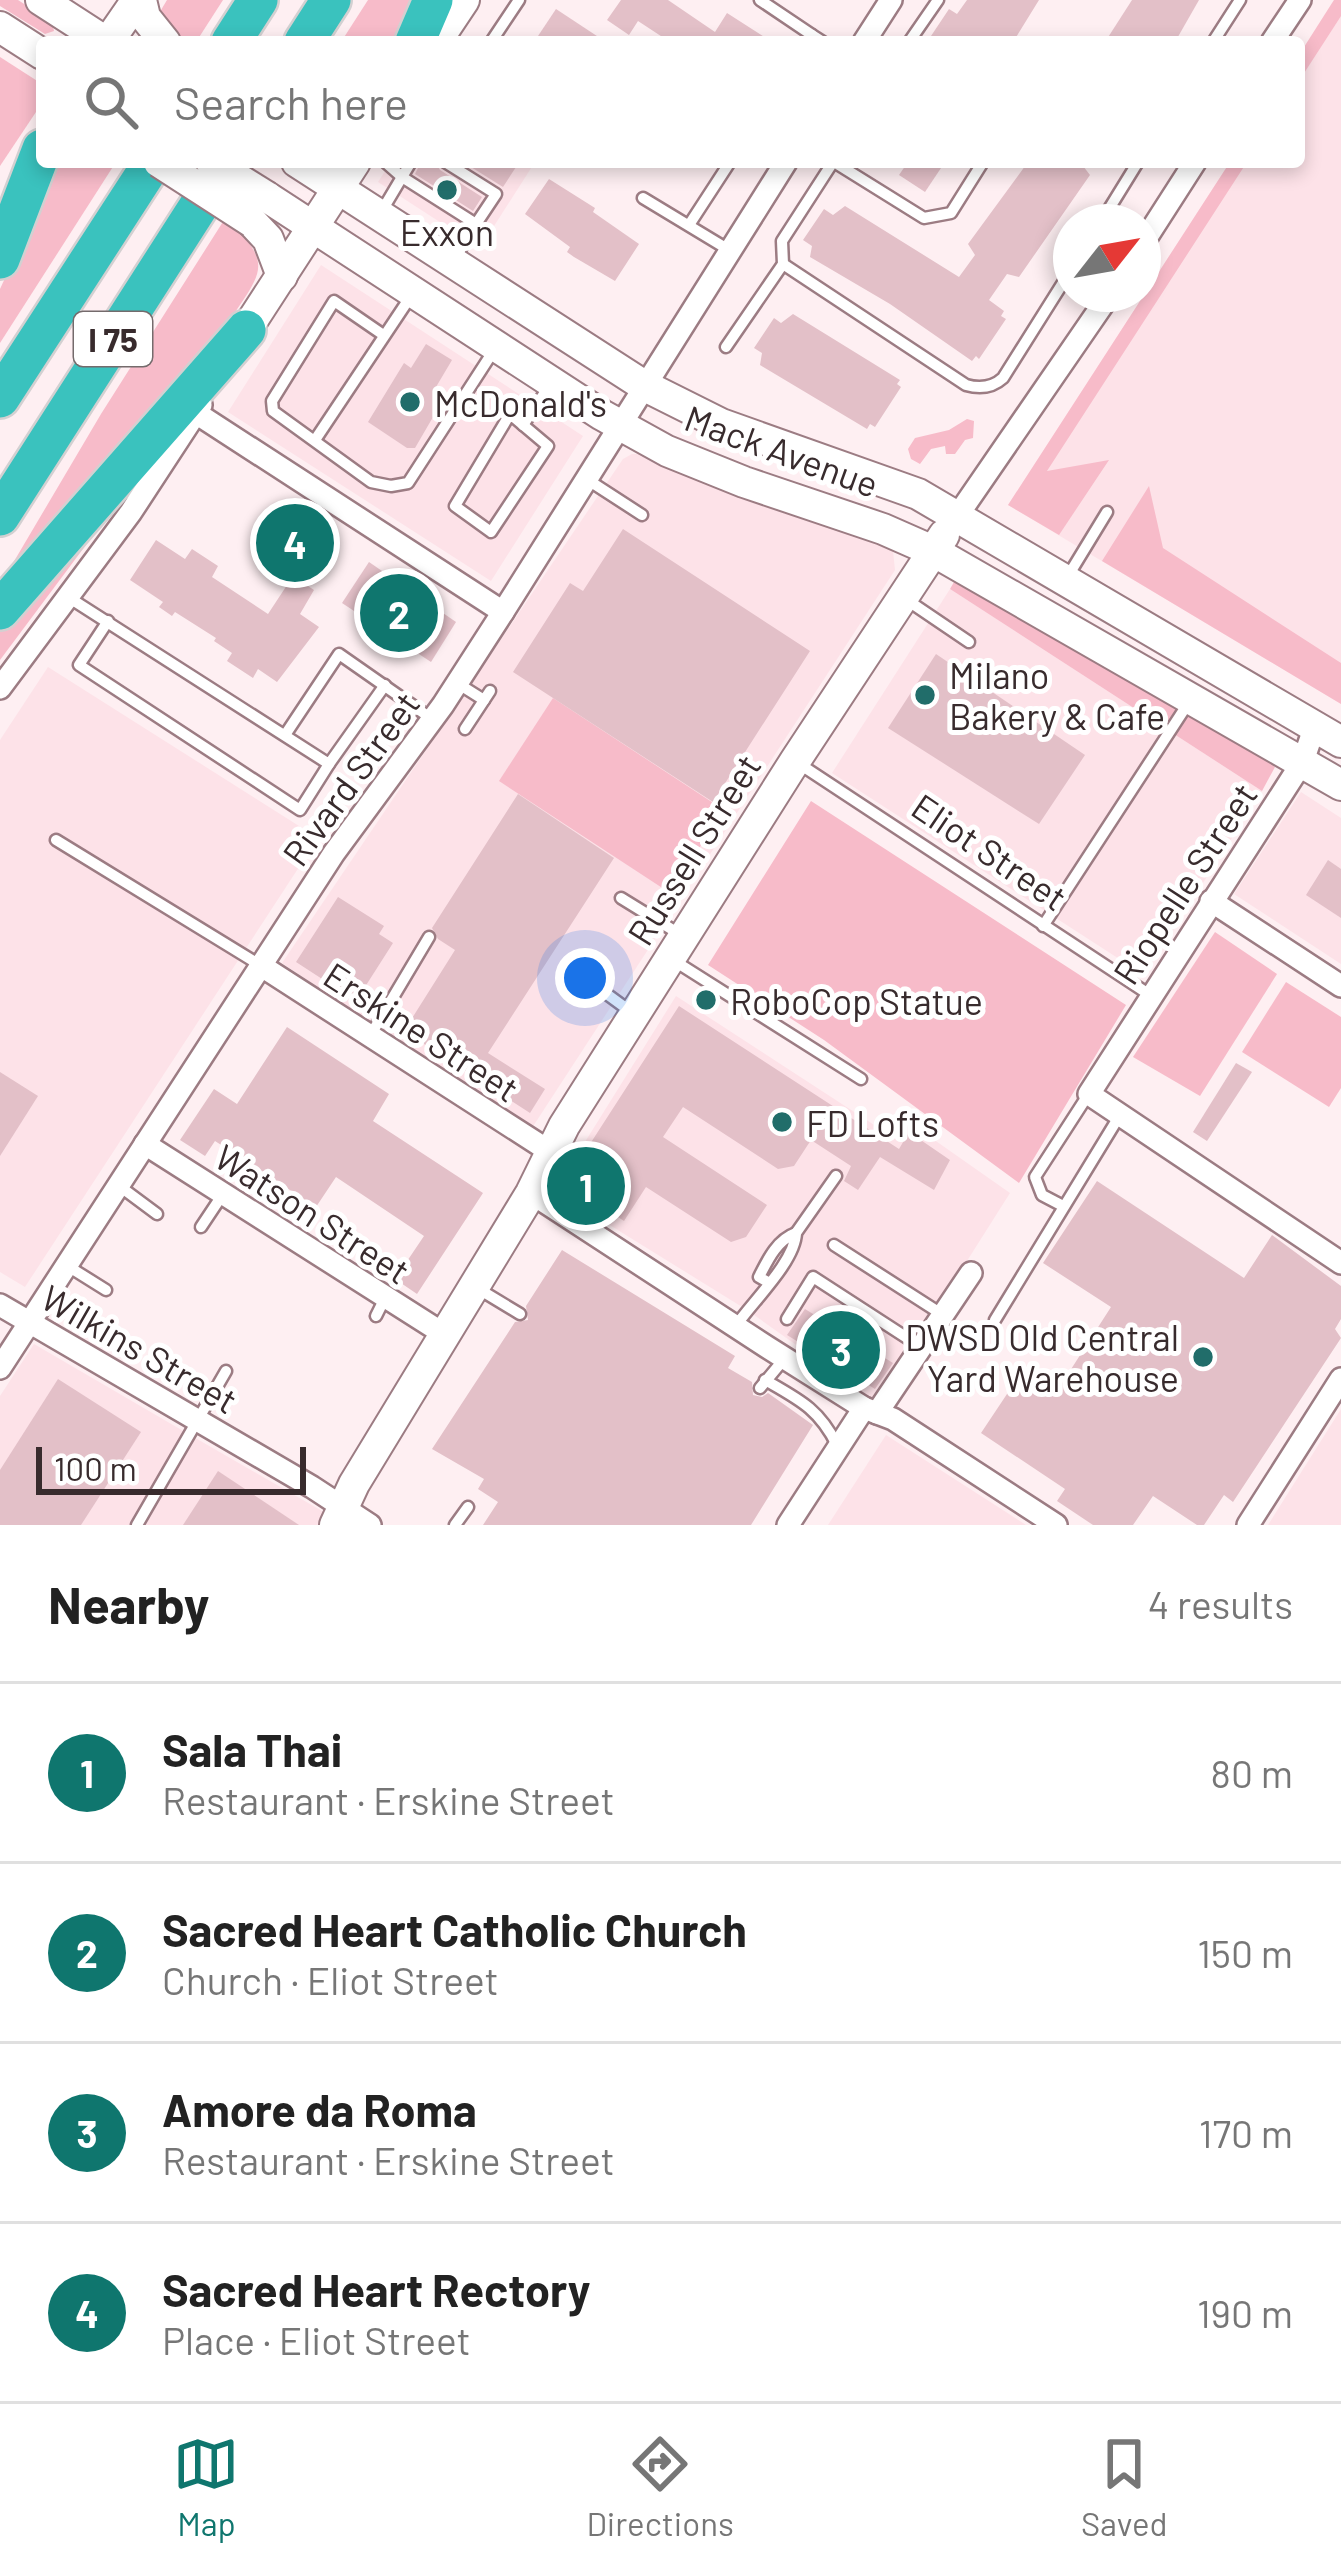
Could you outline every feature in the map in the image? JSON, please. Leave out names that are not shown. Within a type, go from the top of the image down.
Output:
[{"type":"highway","points":[[235,36],[258,0]]},
{"type":"highway","points":[[308,36],[331,0]]},
{"type":"highway","points":[[418,36],[433,0]]},
{"type":"highway","points":[[0,259],[36,161]]},
{"type":"highway","name":"I 75","points":[[0,398],[152,168]]},
{"type":"highway","name":"I 75","points":[[0,516],[223,168]]},
{"type":"highway","points":[[0,610],[246,331]]},
{"type":"main road","points":[[41,0],[66,31]]},
{"type":"main road","points":[[112,36],[139,0]]},
{"type":"main road","points":[[139,0],[160,36]]},
{"type":"main road","points":[[440,36],[464,0]]},
{"type":"main road","points":[[0,27],[36,50]]},
{"type":"main road","points":[[169,168],[259,209],[282,276]]},
{"type":"main road","name":"Mack Avenue","points":[[217,168],[259,209],[314,227],[620,426],[694,463],[933,551],[1341,785]]},
{"type":"main road","name":"Mack Avenue","points":[[306,168],[644,385],[721,424],[870,476],[958,515],[1328,734]]},
{"type":"main road","points":[[246,331],[351,168]]},
{"type":"main road","points":[[351,253],[377,214]]},
{"type":"main road","points":[[694,463],[700,439],[721,424]]},
{"type":"main road","points":[[854,519],[874,499],[870,476]]},
{"type":"main road","name":"Russell Street","points":[[350,1520],[354,1484],[476,1287],[531,1193],[549,1151],[795,761],[958,515]]},
{"type":"main road","points":[[994,588],[984,569],[988,555],[1000,548],[1015,548]]},
{"type":"street","points":[[868,36],[891,0]]},
{"type":"street","points":[[1277,36],[1300,0]]},
{"type":"street","points":[[0,203],[36,153]]},
{"type":"street","name":"Rivard Street","points":[[0,1368],[334,853],[457,683],[782,168]]},
{"type":"street","points":[[1161,214],[1191,168]]},
{"type":"street","name":"Russell Street","points":[[958,515],[1098,312]]},
{"type":"street","points":[[0,688],[131,512],[246,331]]},
{"type":"street","points":[[196,413],[503,612]]},
{"type":"street","name":"Riopelle Street","points":[[1089,1094],[1303,761],[1328,734]]},
{"type":"street","points":[[1211,901],[1341,986]]},
{"type":"street","name":"Erskine Street","points":[[260,965],[549,1151]]},
{"type":"street","points":[[1089,1094],[1341,1262]]},
{"type":"street","name":"Watson Street","points":[[145,1144],[380,1307],[447,1336]]},
{"type":"street","points":[[531,1193],[735,1327],[1056,1525]]},
{"type":"street","points":[[788,1525],[838,1448],[921,1347],[971,1274]]},
{"type":"street","name":"Wilkins Street","points":[[0,1305],[199,1420],[350,1520]]},
{"type":"street","points":[[1248,1525],[1341,1378]]},
{"type":"lane","points":[[495,36],[519,0]]},
{"type":"lane","points":[[760,0],[809,36]]},
{"type":"lane","points":[[913,36],[938,0]]},
{"type":"lane","points":[[1218,36],[1240,0]]},
{"type":"lane","points":[[392,168],[476,224]]},
{"type":"lane","points":[[377,214],[407,168]]},
{"type":"lane","points":[[445,168],[472,186],[496,194],[452,262]]},
{"type":"lane","points":[[689,225],[726,168]]},
{"type":"lane","points":[[726,347],[783,264],[782,241],[830,168]]},
{"type":"lane","points":[[844,168],[925,218],[951,213],[979,168]]},
{"type":"lane","points":[[1112,204],[1134,168]]},
{"type":"lane","points":[[644,198],[730,250]]},
{"type":"lane","points":[[783,264],[966,386],[976,388],[995,385],[1003,378],[1053,299]]},
{"type":"lane","points":[[315,440],[412,293]]},
{"type":"lane","points":[[382,334],[334,301],[272,401],[273,410],[371,482],[391,486],[408,483],[496,347]]},
{"type":"lane","points":[[523,425],[552,382]]},
{"type":"lane","points":[[510,414],[523,425],[548,446],[490,532],[454,506],[510,414]]},
{"type":"lane","points":[[588,480],[642,515]]},
{"type":"lane","points":[[1066,579],[1107,512]]},
{"type":"lane","points":[[68,596],[329,764]]},
{"type":"lane","points":[[903,597],[969,642]]},
{"type":"lane","points":[[108,621],[80,665],[300,810],[385,685]]},
{"type":"lane","points":[[285,735],[339,654],[432,718]]},
{"type":"lane","points":[[457,683],[487,696],[465,729]]},
{"type":"lane","points":[[1043,926],[1190,699]]},
{"type":"lane","name":"Eliot Street","points":[[795,761],[1150,995]]},
{"type":"lane","points":[[56,840],[260,965]]},
{"type":"lane","points":[[621,898],[677,947],[861,1078]]},
{"type":"lane","points":[[370,1036],[429,937]]},
{"type":"lane","points":[[574,970],[635,1014]]},
{"type":"lane","points":[[1063,1206],[1042,1195],[1035,1177],[1089,1094]]},
{"type":"lane","points":[[995,1319],[1120,1115]]},
{"type":"lane","points":[[735,1327],[764,1279],[796,1244],[796,1233],[836,1176]]},
{"type":"lane","points":[[118,1185],[157,1214]]},
{"type":"lane","points":[[201,1228],[223,1194]]},
{"type":"lane","points":[[834,1245],[943,1315]]},
{"type":"lane","points":[[67,1265],[106,1290]]},
{"type":"lane","points":[[788,1319],[813,1277],[921,1347]]},
{"type":"lane","points":[[476,1287],[520,1314]]},
{"type":"lane","points":[[785,1358],[763,1384],[812,1408],[838,1448]]},
{"type":"lane","points":[[137,1525],[226,1371]]},
{"type":"lane","points":[[455,1525],[468,1507]]},
{"type":"shaded area","points":[[0,0],[18,0],[52,22],[54,31],[45,34],[0,6]]},
{"type":"shaded area","points":[[167,0],[223,0],[200,36],[176,36],[166,29],[161,10]]},
{"type":"shaded area","points":[[368,0],[424,0],[406,36],[345,36]]},
{"type":"shaded area","points":[[1334,0],[1341,0],[1341,704],[1008,505],[1133,312],[1161,312],[1161,269],[1226,168],[1305,168],[1305,46]]},
{"type":"shaded area","points":[[1334,0],[1341,0],[1341,16],[1305,72],[1305,46]]},
{"type":"shaded area","points":[[0,57],[36,80],[36,112],[0,166]]},
{"type":"shaded area","points":[[56,168],[112,168],[0,343],[0,289]]},
{"type":"shaded area","points":[[387,168],[531,168],[480,248],[378,182]]},
{"type":"shaded area","points":[[1226,168],[1243,168],[1161,295],[1161,269]]},
{"type":"shaded area","points":[[226,217],[257,258],[249,291],[228,323],[0,585],[101,414]]},
{"type":"shaded area","points":[[321,265],[583,436],[491,581],[228,412]]},
{"type":"shaded area","points":[[1133,312],[1150,312],[1047,471],[1109,460],[1059,535],[1008,505]]},
{"type":"shaded area","points":[[967,419],[974,421],[973,438],[965,440],[955,454],[946,454],[945,446],[931,449],[920,464],[911,459],[908,449],[915,438],[949,430]]},
{"type":"shaded area","points":[[646,454],[887,542],[895,570],[530,1131],[282,963],[623,459]]},
{"type":"shaded area","points":[[1149,486],[1163,548],[1341,663],[1341,704],[1102,561]]},
{"type":"shaded area","points":[[127,490],[0,660],[0,626]]},
{"type":"shaded area","points":[[954,582],[1267,760],[1275,767],[1262,791],[950,589]]},
{"type":"shaded area","points":[[950,589],[1262,791],[1144,975],[832,773]]},
{"type":"shaded area","points":[[48,667],[318,838],[25,1287],[0,1272],[0,740]]},
{"type":"shaded area","points":[[553,698],[724,810],[670,893],[499,781]]},
{"type":"shaded area","points":[[1301,792],[1341,818],[1341,964],[1234,894]]},
{"type":"shaded area","points":[[811,801],[1126,1005],[1019,1183],[824,1040],[708,965]]},
{"type":"shaded area","points":[[1215,932],[1277,974],[1200,1096],[1133,1057]]},
{"type":"shaded area","points":[[1286,982],[1341,1017],[1341,1088],[1329,1107],[1242,1052]]},
{"type":"shaded area","points":[[676,996],[888,1134],[913,1125],[1010,1193],[886,1389],[874,1400],[747,1310],[566,1198],[560,1182]]},
{"type":"shaded area","points":[[34,1344],[329,1515],[322,1525],[0,1525],[0,1396]]},
{"type":"shaded area","points":[[1341,1409],[1341,1525],[1268,1525]]},
{"type":"shaded area","points":[[886,1435],[1026,1525],[828,1525]]},
{"type":"building","points":[[621,0],[668,0],[715,32],[727,13],[763,36],[661,36],[638,21],[629,35],[607,20]]},
{"type":"building","points":[[967,0],[1039,0],[1017,36],[931,36],[949,9],[957,14]]},
{"type":"building","points":[[1132,0],[1199,0],[1178,36],[1109,36]]},
{"type":"building","points":[[556,9],[597,36],[538,36]]},
{"type":"building","points":[[418,168],[439,168],[482,197],[473,211],[415,174]]},
{"type":"building","points":[[473,168],[515,168],[503,187]]},
{"type":"building","points":[[904,168],[941,168],[925,192],[899,175]]},
{"type":"building","points":[[1024,168],[1085,168],[1090,175],[1070,204],[1053,204],[1053,228],[1019,277],[1007,274],[989,300],[1004,311],[1001,316],[1006,319],[979,359],[976,356],[972,361],[890,304],[810,257],[812,246],[803,240],[824,209],[833,215],[845,206],[959,277],[975,255],[968,244]]},
{"type":"building","points":[[549,179],[639,244],[615,281],[567,252],[570,247],[525,214]]},
{"type":"building","points":[[793,314],[900,380],[901,387],[875,427],[870,424],[867,429],[760,365],[762,353],[754,348],[774,318],[781,323]]},
{"type":"building","points":[[426,344],[452,360],[436,387],[447,393],[415,448],[407,448],[368,422],[404,363],[411,368]]},
{"type":"building","points":[[295,513],[322,530],[292,577],[265,561]]},
{"type":"building","points":[[623,529],[810,651],[713,802],[513,672],[570,583],[583,591]]},
{"type":"building","points":[[156,540],[185,559],[192,549],[218,566],[212,577],[268,614],[293,576],[314,590],[300,614],[319,627],[277,682],[258,669],[253,678],[227,661],[232,653],[216,638],[175,612],[172,616],[159,607],[163,602],[130,580]]},
{"type":"building","points":[[369,562],[456,622],[431,662],[342,603]]},
{"type":"building","points":[[936,654],[1085,755],[1039,824],[888,728]]},
{"type":"building","points":[[518,794],[614,858],[488,1053],[545,1089],[530,1113],[404,1031],[455,950],[438,939],[432,928]]},
{"type":"building","points":[[1328,860],[1341,869],[1341,918],[1306,895]]},
{"type":"building","points":[[338,897],[384,926],[379,934],[393,943],[356,1001],[296,962]]},
{"type":"building","name":"FD Lofts","points":[[679,1006],[899,1149],[909,1132],[950,1160],[934,1190],[880,1157],[858,1190],[844,1181],[851,1166],[811,1140],[794,1166],[778,1169],[683,1107],[663,1137],[767,1205],[746,1237],[731,1242],[646,1187],[624,1221],[575,1189],[594,1160],[590,1144]]},
{"type":"building","points":[[287,1027],[389,1094],[373,1121],[483,1193],[417,1294],[395,1279],[424,1236],[336,1177],[316,1207],[215,1141],[205,1156],[180,1140],[214,1089],[237,1104]]},
{"type":"building","points":[[1236,1063],[1252,1072],[1207,1141],[1193,1132]]},
{"type":"building","points":[[0,1072],[38,1096],[0,1156]]},
{"type":"building","name":"DWSD Old Central Yard Warehouse","points":[[1097,1181],[1244,1278],[1272,1235],[1341,1286],[1341,1319],[1335,1329],[1341,1338],[1233,1502],[1224,1495],[1204,1525],[1153,1496],[1133,1525],[1093,1525],[1057,1501],[1065,1489],[981,1433],[1013,1385],[1025,1394],[1037,1377],[1057,1391],[1111,1307],[1043,1263]]},
{"type":"building","points":[[562,1250],[735,1356],[728,1368],[752,1382],[753,1395],[768,1393],[813,1425],[751,1525],[483,1525],[498,1502],[478,1489],[484,1479],[432,1449],[515,1322],[528,1320],[526,1306]]},
{"type":"building","points":[[805,1309],[893,1363],[875,1389],[787,1335]]},
{"type":"building","points":[[58,1379],[141,1432],[81,1525],[0,1525],[0,1470]]},
{"type":"building","points":[[218,1471],[299,1525],[183,1525]]},
{"type":"place","name":"Exxon","points":[[447,190]]},
{"type":"place","name":"McDonald's","points":[[410,402]]},
{"type":"place","name":"Sacred Heart Rectory","points":[[295,543]]},
{"type":"place","name":"Sacred Heart Catholic Church","points":[[399,613]]},
{"type":"place","name":"Milano Bakery & Cafe","points":[[925,695]]},
{"type":"place","name":"RoboCop Statue","points":[[706,1000]]},
{"type":"place","name":"FD Lofts","points":[[782,1122]]},
{"type":"place","name":"Sala Thai","points":[[586,1186]]},
{"type":"place","name":"Amore da Roma","points":[[841,1350]]},
{"type":"place","name":"DWSD Old Central Yard Warehouse","points":[[1203,1357]]}]
